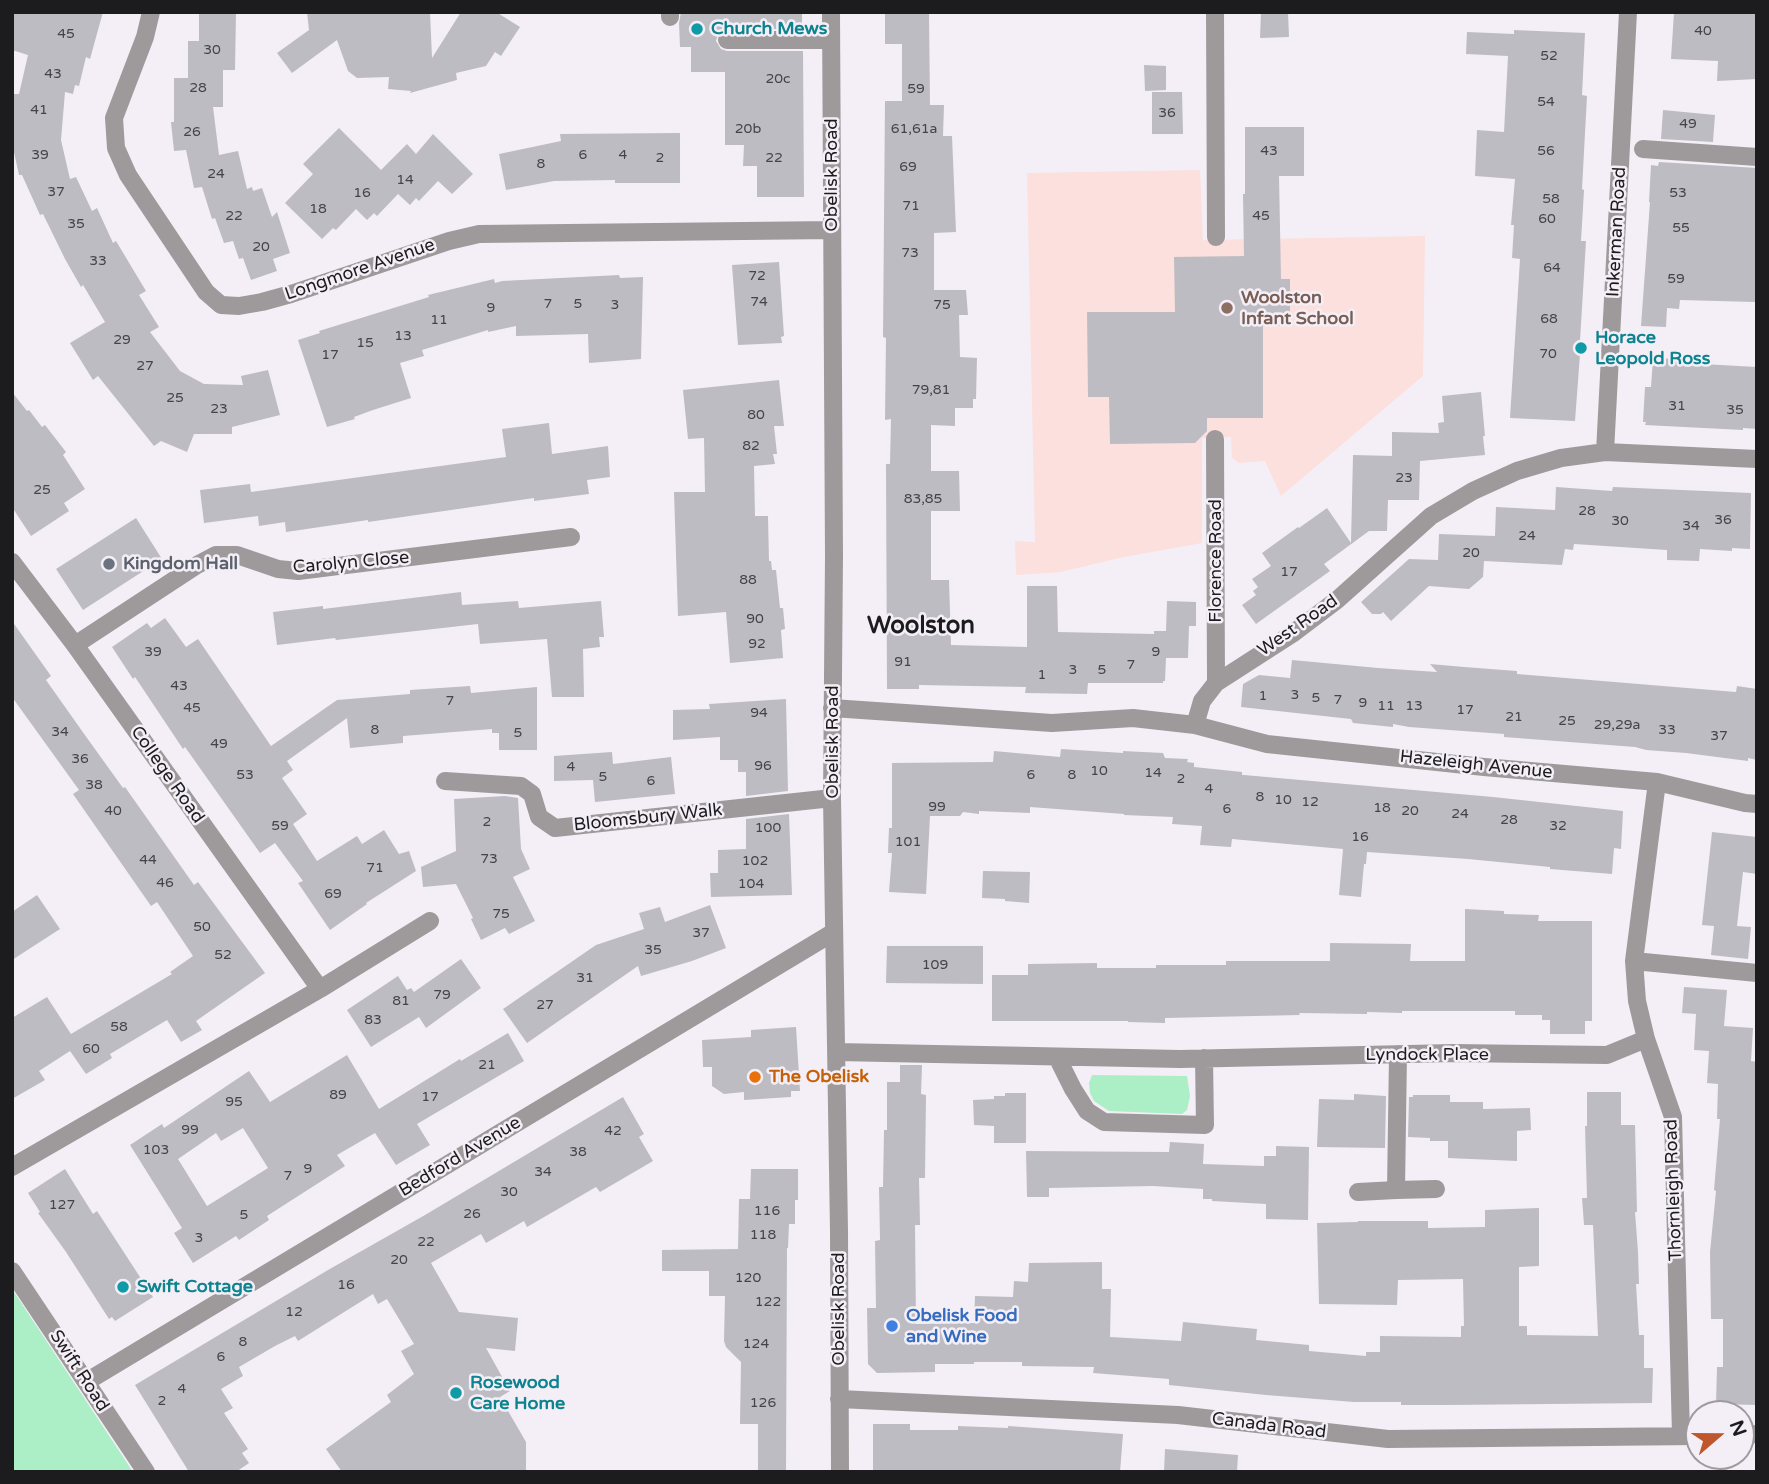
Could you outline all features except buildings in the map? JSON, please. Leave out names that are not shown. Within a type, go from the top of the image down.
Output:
[{"type":"street","name":"Longmore Avenue","points":[[151,12],[146,34],[114,118],[116,148],[128,175],[206,292],[221,305],[239,306],[262,302],[449,241],[479,234],[832,230]]},
{"type":"street","name":"Obelisk Road","points":[[831,12],[834,545],[832,798],[840,1472]]},
{"type":"street","points":[[1215,12],[1216,237]]},
{"type":"street","name":"Inkerman Road","points":[[1605,453],[1628,12]]},
{"type":"street","points":[[727,40],[831,40]]},
{"type":"street","points":[[1643,149],[1757,157]]},
{"type":"street","name":"Florence Road","points":[[1215,439],[1216,683]]},
{"type":"street","name":"West Road","points":[[1195,725],[1202,701],[1216,683],[1292,634],[1337,600],[1431,516],[1517,471],[1561,458],[1605,453],[1757,459]]},
{"type":"street","name":"Carolyn Close","points":[[75,645],[216,555],[237,555],[278,569],[298,571],[571,537]]},
{"type":"street","name":"College Road","points":[[12,562],[75,645],[320,989]]},
{"type":"street","points":[[832,708],[1052,723],[1133,718],[1195,725]]},
{"type":"street","name":"Hazeleigh Avenue","points":[[1195,725],[1267,744],[1657,782],[1757,804]]},
{"type":"street","name":"Bloomsbury Walk","points":[[445,781],[521,786],[532,794],[539,817],[555,828],[832,798]]},
{"type":"street","name":"Thornleigh Road","points":[[1657,782],[1634,961],[1637,1001],[1646,1039],[1673,1117],[1688,1400]]},
{"type":"street","points":[[12,1167],[320,989],[430,921]]},
{"type":"street","name":"Bedford Avenue","points":[[86,1382],[834,932]]},
{"type":"street","points":[[1634,961],[1757,973]]},
{"type":"street","name":"Lyndock Place","points":[[837,1052],[1204,1058],[1454,1053],[1607,1055],[1646,1039]]},
{"type":"street","points":[[1396,1190],[1398,1054]]},
{"type":"street","points":[[1057,1057],[1087,1111],[1104,1122],[1205,1125],[1204,1058]]},
{"type":"street","points":[[1358,1192],[1436,1189]]},
{"type":"street","name":"Swift Road","points":[[12,1270],[146,1472]]},
{"type":"street","name":"Canada Road","points":[[839,1399],[1178,1415],[1388,1440],[1685,1436]]},
{"type":"shaded area","name":"Woolston Infant School","points":[[1200,170],[1203,240],[1425,236],[1423,376],[1281,496],[1265,461],[1239,463],[1232,458],[1231,437],[1202,438],[1202,543],[1061,572],[1016,575],[1015,541],[1035,542],[1027,173]]},
{"type":"green space","points":[[1092,1075],[1187,1076],[1190,1096],[1187,1110],[1182,1114],[1109,1111],[1094,1101],[1090,1093]]},
{"type":"green space","points":[[12,1289],[133,1472],[12,1472]]},
{"type":"place","name":"Church Mews","points":[[697,29]]},
{"type":"place","name":"Woolston Infant School","points":[[1227,308]]},
{"type":"place","name":"Horace Leopold Ross","points":[[1581,348]]},
{"type":"place","name":"Kingdom Hall","points":[[109,564]]},
{"type":"place","name":"The Obelisk","points":[[755,1077]]},
{"type":"place","name":"Swift Cottage","points":[[123,1287]]},
{"type":"place","name":"Obelisk Food and Wine","points":[[892,1326]]},
{"type":"place","name":"Rosewood Care Home","points":[[456,1393]]},
{"type":"district","name":"Woolston","points":[[921,627]]}]
